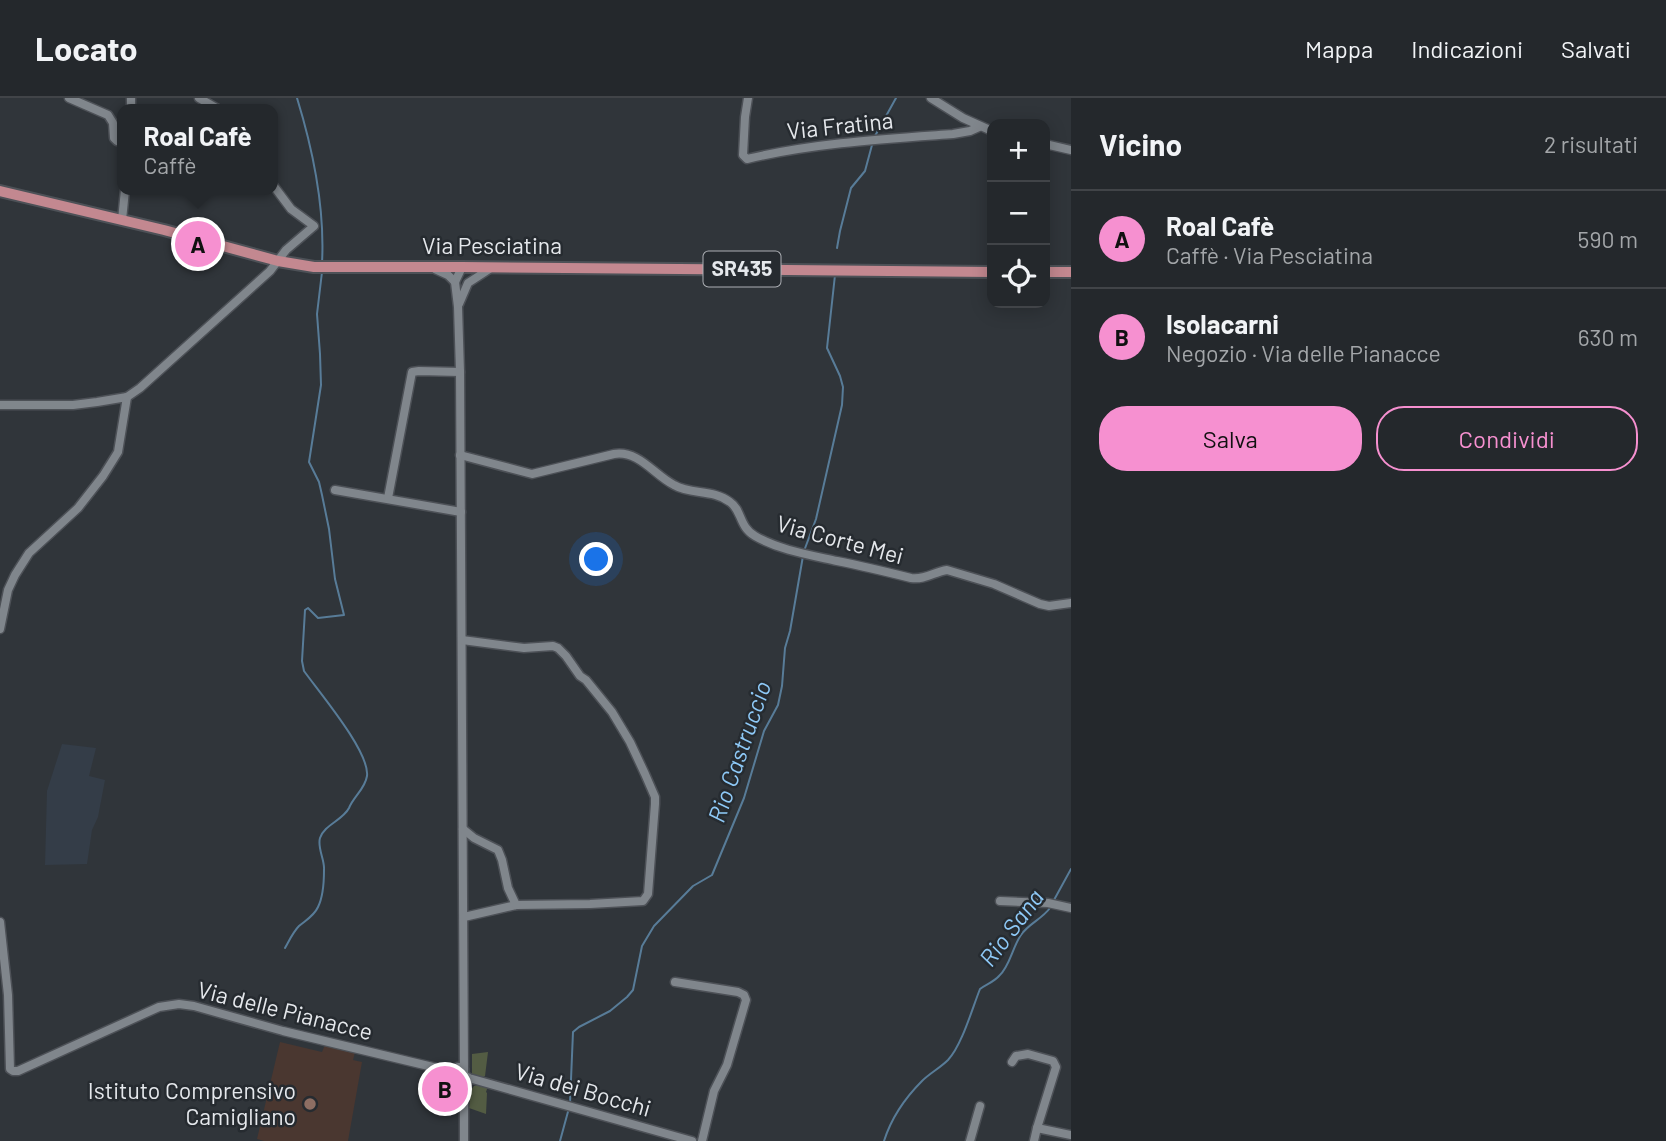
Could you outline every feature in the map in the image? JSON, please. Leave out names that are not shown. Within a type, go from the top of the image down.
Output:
[{"type":"main road","name":"Via Pesciatina","points":[[0,191],[226,245],[278,261],[322,267],[987,272]]},
{"type":"main road","points":[[1050,272],[1071,272]]},
{"type":"street","points":[[69,98],[108,115],[113,123],[114,138],[117,141]]},
{"type":"street","name":"Via Fratina","points":[[748,98],[743,155],[747,159],[783,150],[953,134],[979,127]]},
{"type":"street","points":[[931,98],[987,129]]},
{"type":"street","points":[[1050,145],[1071,150]]},
{"type":"street","points":[[0,405],[73,405],[127,397],[146,383],[271,271],[286,250],[314,226],[294,212],[278,191]]},
{"type":"street","points":[[122,220],[124,195]]},
{"type":"street","points":[[429,267],[448,275],[456,282]]},
{"type":"street","points":[[462,267],[456,282],[460,372],[464,917],[464,1051],[459,1073],[465,1093],[464,1141]]},
{"type":"street","points":[[462,267],[468,283]]},
{"type":"street","points":[[458,307],[468,283],[492,267]]},
{"type":"street","points":[[388,498],[412,372],[460,372]]},
{"type":"street","points":[[0,629],[8,590],[29,554],[78,508],[118,452],[127,397]]},
{"type":"street","name":"Via Corte Mei","points":[[460,455],[531,474],[618,453],[630,455],[641,460],[673,485],[709,493],[731,502],[747,531],[766,541],[803,553],[919,579],[947,570],[994,584],[1041,604],[1049,606],[1071,603]]},
{"type":"street","points":[[335,490],[461,512]]},
{"type":"street","points":[[462,640],[524,648],[558,648],[612,712],[630,743],[654,797],[655,822],[650,847],[648,894],[643,901],[516,905],[464,917]]},
{"type":"street","points":[[463,829],[498,850],[508,888],[516,905]]},
{"type":"street","points":[[1000,901],[1071,908]]},
{"type":"street","points":[[0,922],[4,1007]]},
{"type":"street","points":[[675,982],[738,992],[744,995],[746,1000],[727,1065],[714,1091],[702,1141]]},
{"type":"street","name":"Via delle Pianacce","points":[[4,1007],[10,1069],[18,1071],[159,1007],[179,1004],[459,1073]]},
{"type":"street","points":[[1012,1062],[1016,1056],[1028,1054],[1053,1061],[1056,1067],[1034,1141]]},
{"type":"street","name":"Via dei Bocchi","points":[[459,1073],[692,1141]]},
{"type":"street","points":[[465,1093],[477,1079]]},
{"type":"street","points":[[970,1141],[980,1106]]},
{"type":"street","points":[[1037,1128],[1071,1135]]},
{"type":"shaded area","points":[[62,744],[96,748],[89,776],[105,780],[98,817],[92,830],[87,864],[45,865],[47,791]]},
{"type":"shaded area","name":"Istituto Comprensivo Camigliano","points":[[280,1042],[322,1052],[325,1045],[355,1052],[353,1060],[362,1062],[348,1141],[257,1139]]},
{"type":"green space","points":[[488,1052],[485,1076],[482,1078],[472,1075],[472,1054]]},
{"type":"green space","points":[[481,1084],[488,1086],[486,1114],[469,1108],[471,1090]]},
{"type":"waterway","points":[[297,98],[317,179],[322,221],[322,263]]},
{"type":"waterway","name":"Rio Castruccio","points":[[875,136],[896,98]]},
{"type":"waterway","name":"Rio Castruccio","points":[[837,248],[851,188],[865,171],[872,145]]},
{"type":"waterway","points":[[285,948],[297,928],[314,913],[320,903],[324,874],[320,846],[322,833],[346,812],[367,776],[361,752],[304,671],[302,661],[305,610],[308,608],[318,618],[344,615],[335,579],[322,495],[309,462],[321,385],[317,314],[322,272]]},
{"type":"waterway","name":"Rio Castruccio","points":[[804,551],[816,519],[842,405],[843,387],[827,348],[835,275]]},
{"type":"waterway","name":"Rio Castruccio","points":[[570,1103],[573,1032],[610,1011],[627,997],[633,990],[642,946],[654,926],[693,886],[712,875],[744,798],[764,731],[778,705],[785,648],[803,556]]},
{"type":"waterway","name":"Rio Sana","points":[[1054,900],[1071,869]]},
{"type":"waterway","name":"Rio Sana","points":[[884,1141],[910,1094],[953,1053],[980,989],[1003,972],[1021,935],[1050,908]]},
{"type":"waterway","name":"Rio Castruccio","points":[[560,1141],[569,1108]]},
{"type":"place","name":"Roal Cafè","points":[[198,244]]},
{"type":"place","name":"Isolacarni","points":[[445,1089]]},
{"type":"place","name":"Istituto Comprensivo Camigliano","points":[[310,1104]]}]
